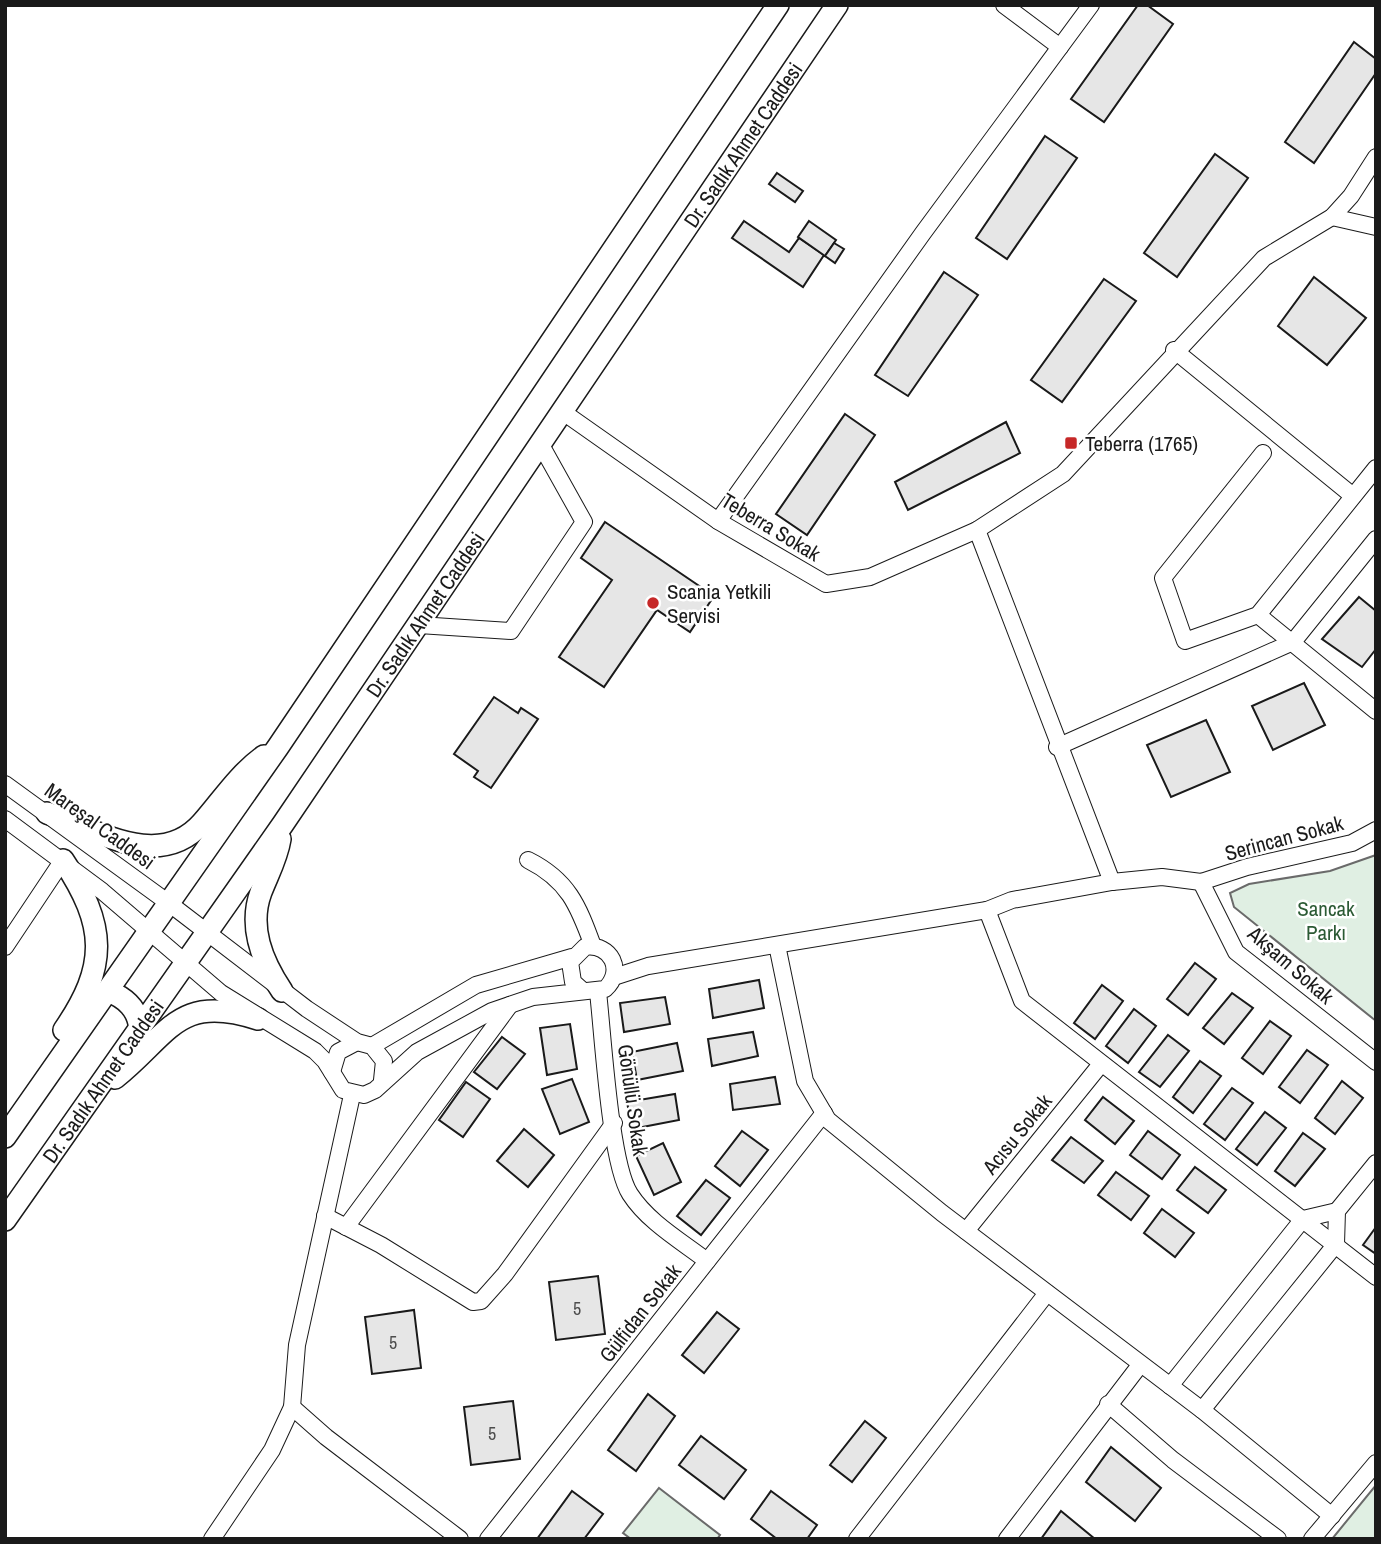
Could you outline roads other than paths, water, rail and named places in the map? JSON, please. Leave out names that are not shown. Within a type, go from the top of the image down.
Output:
[{"type":"main road","points":[[5,1137],[278,747],[778,5]]},
{"type":"main road","name":"Dr. Sadık Ahmet Caddesi","points":[[5,1220],[284,824],[837,5]]},
{"type":"main road","points":[[47,813],[119,841],[147,846],[166,843],[194,830],[239,776],[278,747]]},
{"type":"main road","points":[[282,991],[261,952],[255,918],[284,824]]},
{"type":"main road","points":[[37,1093],[50,1055],[91,985],[98,958],[90,913],[63,860]]},
{"type":"main road","points":[[108,991],[129,1003],[136,1012],[140,1029]]},
{"type":"main road","points":[[98,1089],[127,1068],[166,1028],[188,1015],[221,1010],[258,1019]]},
{"type":"street","points":[[1004,5],[1060,47]]},
{"type":"street","points":[[718,521],[923,233],[1091,5]]},
{"type":"street","name":"Teberra Sokak","points":[[564,412],[718,521],[826,584],[870,577],[977,530],[1063,474],[1174,350],[1264,258],[1332,216],[1352,196],[1376,156]]},
{"type":"street","points":[[1332,216],[1376,228]]},
{"type":"street","points":[[1174,350],[1353,496]]},
{"type":"street","points":[[419,625],[511,631],[584,522],[541,445]]},
{"type":"street","points":[[1263,453],[1163,578],[1185,641],[1258,615],[1376,468]]},
{"type":"street","points":[[977,530],[1112,882]]},
{"type":"street","points":[[1058,747],[1293,642],[1376,538]]},
{"type":"street","points":[[1258,615],[1376,710]]},
{"type":"street","name":"Mareşal Caddesi","points":[[5,784],[170,904],[282,991],[365,1044]]},
{"type":"street","points":[[5,818],[63,860],[186,964],[258,1019],[315,1051],[342,1090],[352,1095],[364,1095],[375,1090],[382,1080],[416,1052],[492,1011],[533,997],[605,989],[614,977],[648,966],[987,910],[1012,900],[1112,882],[1162,877],[1201,882]]},
{"type":"street","name":"Serincan Sokak","points":[[1201,882],[1247,867],[1352,843],[1376,830]]},
{"type":"street","points":[[5,947],[63,860]]},
{"type":"street","points":[[528,860],[548,870],[562,883],[580,911],[593,946]]},
{"type":"street","name":"Akşam Sokak","points":[[1201,882],[1236,952],[1376,1062]]},
{"type":"street","points":[[987,910],[1022,1001],[1376,1277]]},
{"type":"street","points":[[777,945],[804,1081],[824,1113],[871,1157],[1202,1410],[1332,1516]]},
{"type":"street","points":[[332,1072],[338,1052],[365,1044],[475,985],[572,957],[585,947],[601,948],[612,958],[648,966]]},
{"type":"street","points":[[572,957],[570,974],[590,991]]},
{"type":"street","points":[[612,958],[614,977]]},
{"type":"street","name":"Gönüllü Sokak","points":[[590,991],[614,1123],[618,1161],[629,1192],[648,1214],[707,1261]]},
{"type":"street","points":[[346,1227],[510,1005]]},
{"type":"street","points":[[365,1044],[384,1061],[382,1080]]},
{"type":"street","name":"Acısu Sokak","points":[[966,1231],[1101,1064]]},
{"type":"street","points":[[212,1539],[272,1450],[292,1406],[297,1345],[352,1095]]},
{"type":"street","name":"Gülfidan Sokak","points":[[488,1539],[824,1113]]},
{"type":"street","points":[[325,1216],[473,1302],[481,1301],[505,1274],[614,1123]]},
{"type":"street","points":[[1202,1410],[1336,1244],[1337,1211],[1376,1163]]},
{"type":"street","points":[[1170,1386],[1303,1219],[1337,1211]]},
{"type":"street","points":[[857,1539],[1047,1293]]},
{"type":"street","points":[[1007,1539],[1140,1365]]},
{"type":"street","points":[[1108,1404],[1173,1460],[1278,1539]]},
{"type":"street","points":[[292,1406],[326,1437],[460,1539]]},
{"type":"street","points":[[1312,1539],[1376,1463]]},
{"type":"place","name":"Teberra (1765)","points":[[1071,443]]},
{"type":"place","name":"Scania Yetkili Servisi","points":[[653,603]]},
{"type":"park label","name":"Sancak Parkı","points":[[1326,920]]}]
